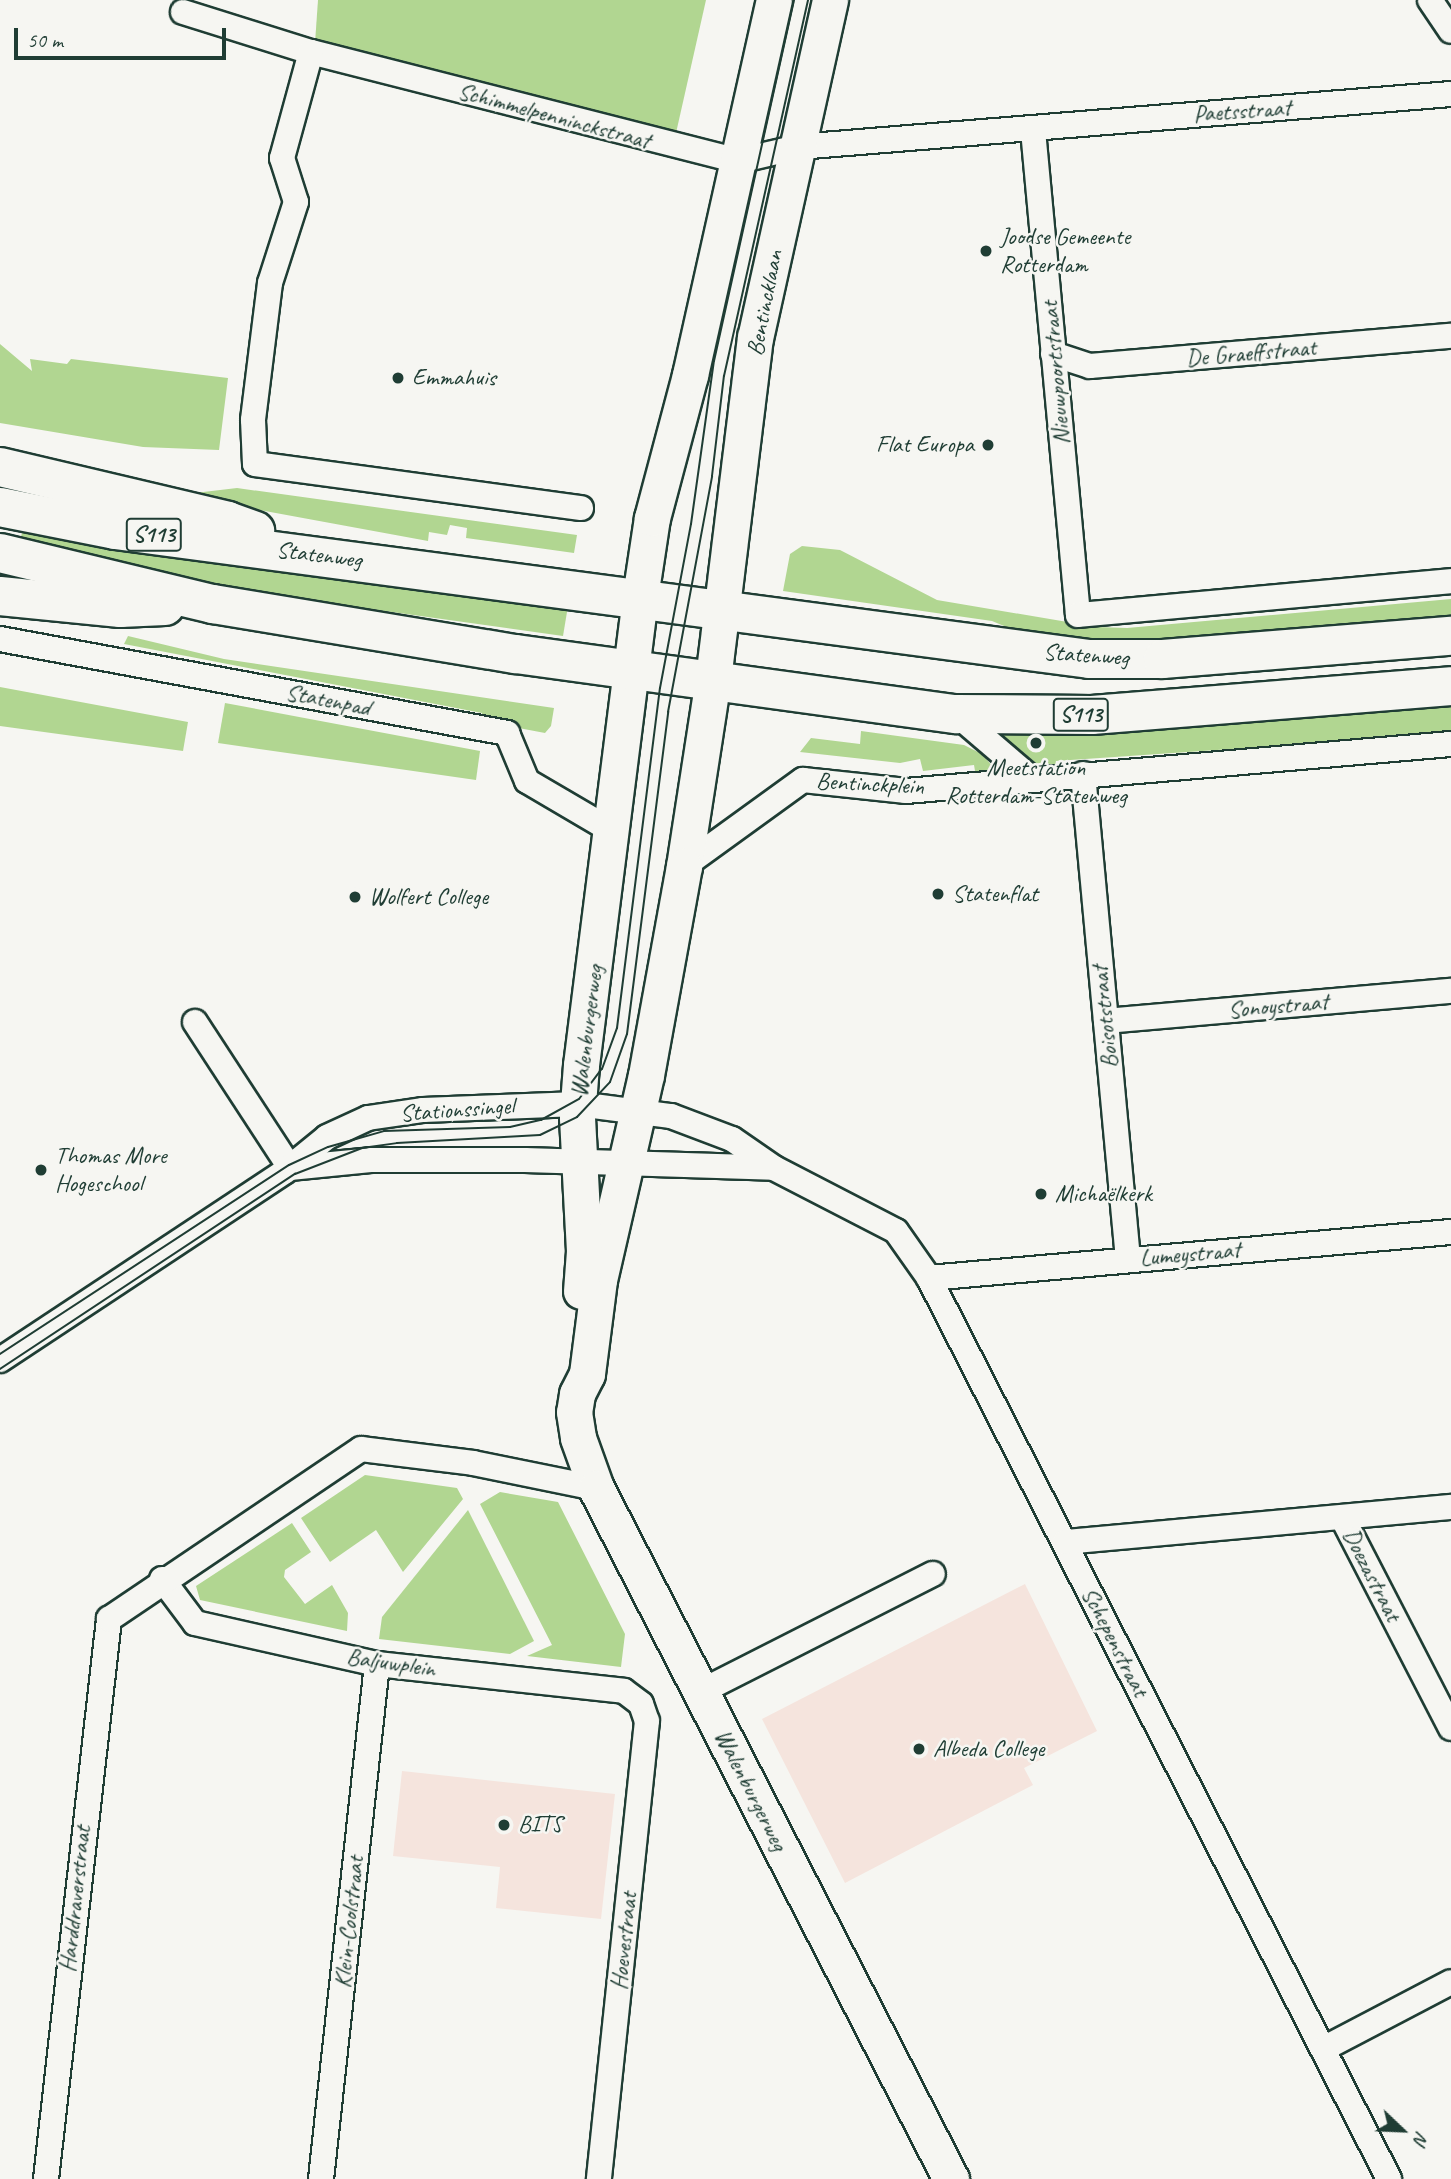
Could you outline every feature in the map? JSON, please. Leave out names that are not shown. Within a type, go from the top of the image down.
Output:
[{"type":"main road","name":"S113","points":[[0,467],[228,521],[309,553]]},
{"type":"main road","name":"Statenweg","points":[[0,507],[115,530],[640,597]]},
{"type":"main road","name":"S113","points":[[0,553],[213,604],[632,668],[956,713],[1092,715],[1451,686]]},
{"type":"main road","name":"S113","points":[[0,596],[120,608],[213,604]]},
{"type":"main road","name":"S113","points":[[640,597],[722,610]]},
{"type":"main road","name":"Statenweg","points":[[722,610],[1089,659],[1163,659],[1451,636]]},
{"type":"street","points":[[632,668],[640,597],[656,500],[774,0]]},
{"type":"street","name":"Bentincklaan","points":[[722,610],[755,337],[830,0]]},
{"type":"street","points":[[1430,0],[1451,31]]},
{"type":"street","name":"Schimmelpenninckstraat","points":[[183,12],[311,52],[738,161],[798,147]]},
{"type":"street","points":[[311,52],[282,158],[296,202],[270,283],[253,420],[255,464],[582,508]]},
{"type":"street","name":"Paetsstraat","points":[[798,147],[1451,94]]},
{"type":"street","name":"Nieuwpoortstraat","points":[[1033,130],[1078,615]]},
{"type":"street","name":"De Graeffstraat","points":[[1053,355],[1090,366],[1451,336]]},
{"type":"street","name":"Statenweg","points":[[1078,615],[1451,581]]},
{"type":"street","points":[[713,679],[722,610]]},
{"type":"street","name":"Statenpad","points":[[0,639],[507,733],[527,781],[614,832]]},
{"type":"street","name":"Walenburgerweg","points":[[632,668],[614,832],[578,1104],[577,1160],[584,1251],[570,1374],[576,1394],[578,1438],[596,1488],[951,2179]]},
{"type":"street","name":"Walenburgerweg","points":[[576,1394],[587,1374],[599,1280],[639,1109],[684,866],[713,679]]},
{"type":"street","points":[[956,713],[1031,778]]},
{"type":"street","points":[[1083,774],[1451,744]]},
{"type":"street","name":"Bentinckplein","points":[[684,866],[803,780],[905,791],[1083,774]]},
{"type":"street","name":"Boisotstraat","points":[[1083,774],[1128,1260]]},
{"type":"street","name":"Sonoystraat","points":[[1106,1021],[1451,991]]},
{"type":"street","points":[[195,1022],[290,1168]]},
{"type":"street","name":"Stationssingel","points":[[0,1360],[290,1168],[327,1138],[368,1118],[423,1110],[578,1104],[639,1109]]},
{"type":"street","name":"Schepenstraat","points":[[639,1109],[732,1139],[774,1168],[896,1231],[929,1278],[1389,2179]]},
{"type":"street","name":"Stationssingel","points":[[290,1168],[371,1160],[628,1162]]},
{"type":"street","name":"Schepenstraat","points":[[628,1162],[774,1168]]},
{"type":"street","name":"Lumeystraat","points":[[929,1278],[1451,1233]]},
{"type":"street","points":[[162,1580],[361,1449],[473,1463],[596,1488]]},
{"type":"street","name":"Doezastraat","points":[[1451,1507],[1343,1519],[1451,1728]]},
{"type":"street","points":[[1065,1542],[1343,1519]]},
{"type":"street","points":[[701,1692],[933,1574]]},
{"type":"street","name":"Harddraverstraat","points":[[46,2179],[109,1619],[162,1580]]},
{"type":"street","name":"Baljuwplein","points":[[162,1580],[195,1623],[377,1664],[624,1691],[641,1704]]},
{"type":"street","name":"Klein-Coolstraat","points":[[321,2179],[377,1664]]},
{"type":"street","name":"Hoevestraat","points":[[599,2179],[647,1721],[641,1704]]},
{"type":"street","points":[[1323,2049],[1451,1982]]},
{"type":"shaded area","name":"Albeda College","points":[[1025,1584],[1097,1731],[1024,1768],[1033,1785],[845,1883],[762,1719]]},
{"type":"shaded area","name":"BITS","points":[[402,1771],[615,1794],[601,1919],[496,1908],[500,1867],[393,1856]]},
{"type":"green space","points":[[318,0],[706,0],[676,133],[315,43]]},
{"type":"green space","points":[[0,344],[32,371],[30,359],[67,364],[71,359],[228,378],[219,450],[143,447],[0,423]]},
{"type":"green space","points":[[237,488],[577,535],[574,553],[466,538],[467,528],[450,525],[447,535],[429,532],[428,541],[178,495]]},
{"type":"green space","points":[[23,528],[569,600],[563,636],[205,586],[19,546]]},
{"type":"green space","points":[[802,546],[840,550],[937,600],[1097,627],[1127,628],[1451,599],[1451,626],[1203,649],[1028,636],[992,621],[783,591],[790,554]]},
{"type":"green space","points":[[128,636],[224,659],[554,708],[551,726],[545,733],[482,721],[482,713],[124,644]]},
{"type":"green space","points":[[0,687],[188,722],[183,751],[0,726]]},
{"type":"green space","points":[[1451,692],[1451,734],[1056,761],[1054,772],[1040,772],[986,725]]},
{"type":"green space","points":[[225,703],[480,751],[476,780],[218,743]]},
{"type":"green space","points":[[861,731],[964,745],[982,754],[999,774],[976,777],[974,765],[923,771],[920,759],[900,763],[800,752],[811,738],[860,744]]},
{"type":"green space","points":[[365,1475],[457,1488],[463,1499],[403,1572],[376,1530],[330,1562],[301,1518]]},
{"type":"green space","points":[[500,1492],[558,1502],[625,1634],[621,1667],[527,1656],[552,1645],[480,1504]]},
{"type":"green space","points":[[468,1510],[534,1641],[510,1654],[379,1639],[382,1617]]},
{"type":"green space","points":[[292,1523],[311,1552],[285,1570],[284,1577],[305,1604],[332,1585],[348,1613],[347,1631],[200,1600],[196,1586]]},
{"type":"tram line","points":[[0,1354],[289,1165],[328,1147],[384,1131],[510,1127],[541,1120],[579,1099],[602,1069],[617,1028],[660,688],[691,524],[714,361],[794,0]]},
{"type":"tram line","points":[[0,1369],[295,1174],[362,1148],[397,1143],[540,1135],[577,1117],[610,1082],[627,1034],[668,712],[712,476],[724,376],[808,0]]},
{"type":"place","name":"Joodse Gemeente Rotterdam","points":[[986,251]]},
{"type":"place","name":"Emmahuis","points":[[398,378]]},
{"type":"place","name":"Flat Europa","points":[[988,445]]},
{"type":"place","name":"Meetstation Rotterdam-Statenweg","points":[[1036,743]]},
{"type":"place","name":"Statenflat","points":[[938,894]]},
{"type":"place","name":"Wolfert College","points":[[355,897]]},
{"type":"place","name":"Thomas More Hogeschool","points":[[41,1170]]},
{"type":"place","name":"Michaëlkerk","points":[[1041,1194]]},
{"type":"place","name":"Albeda College","points":[[919,1749]]},
{"type":"place","name":"BITS","points":[[504,1825]]}]
